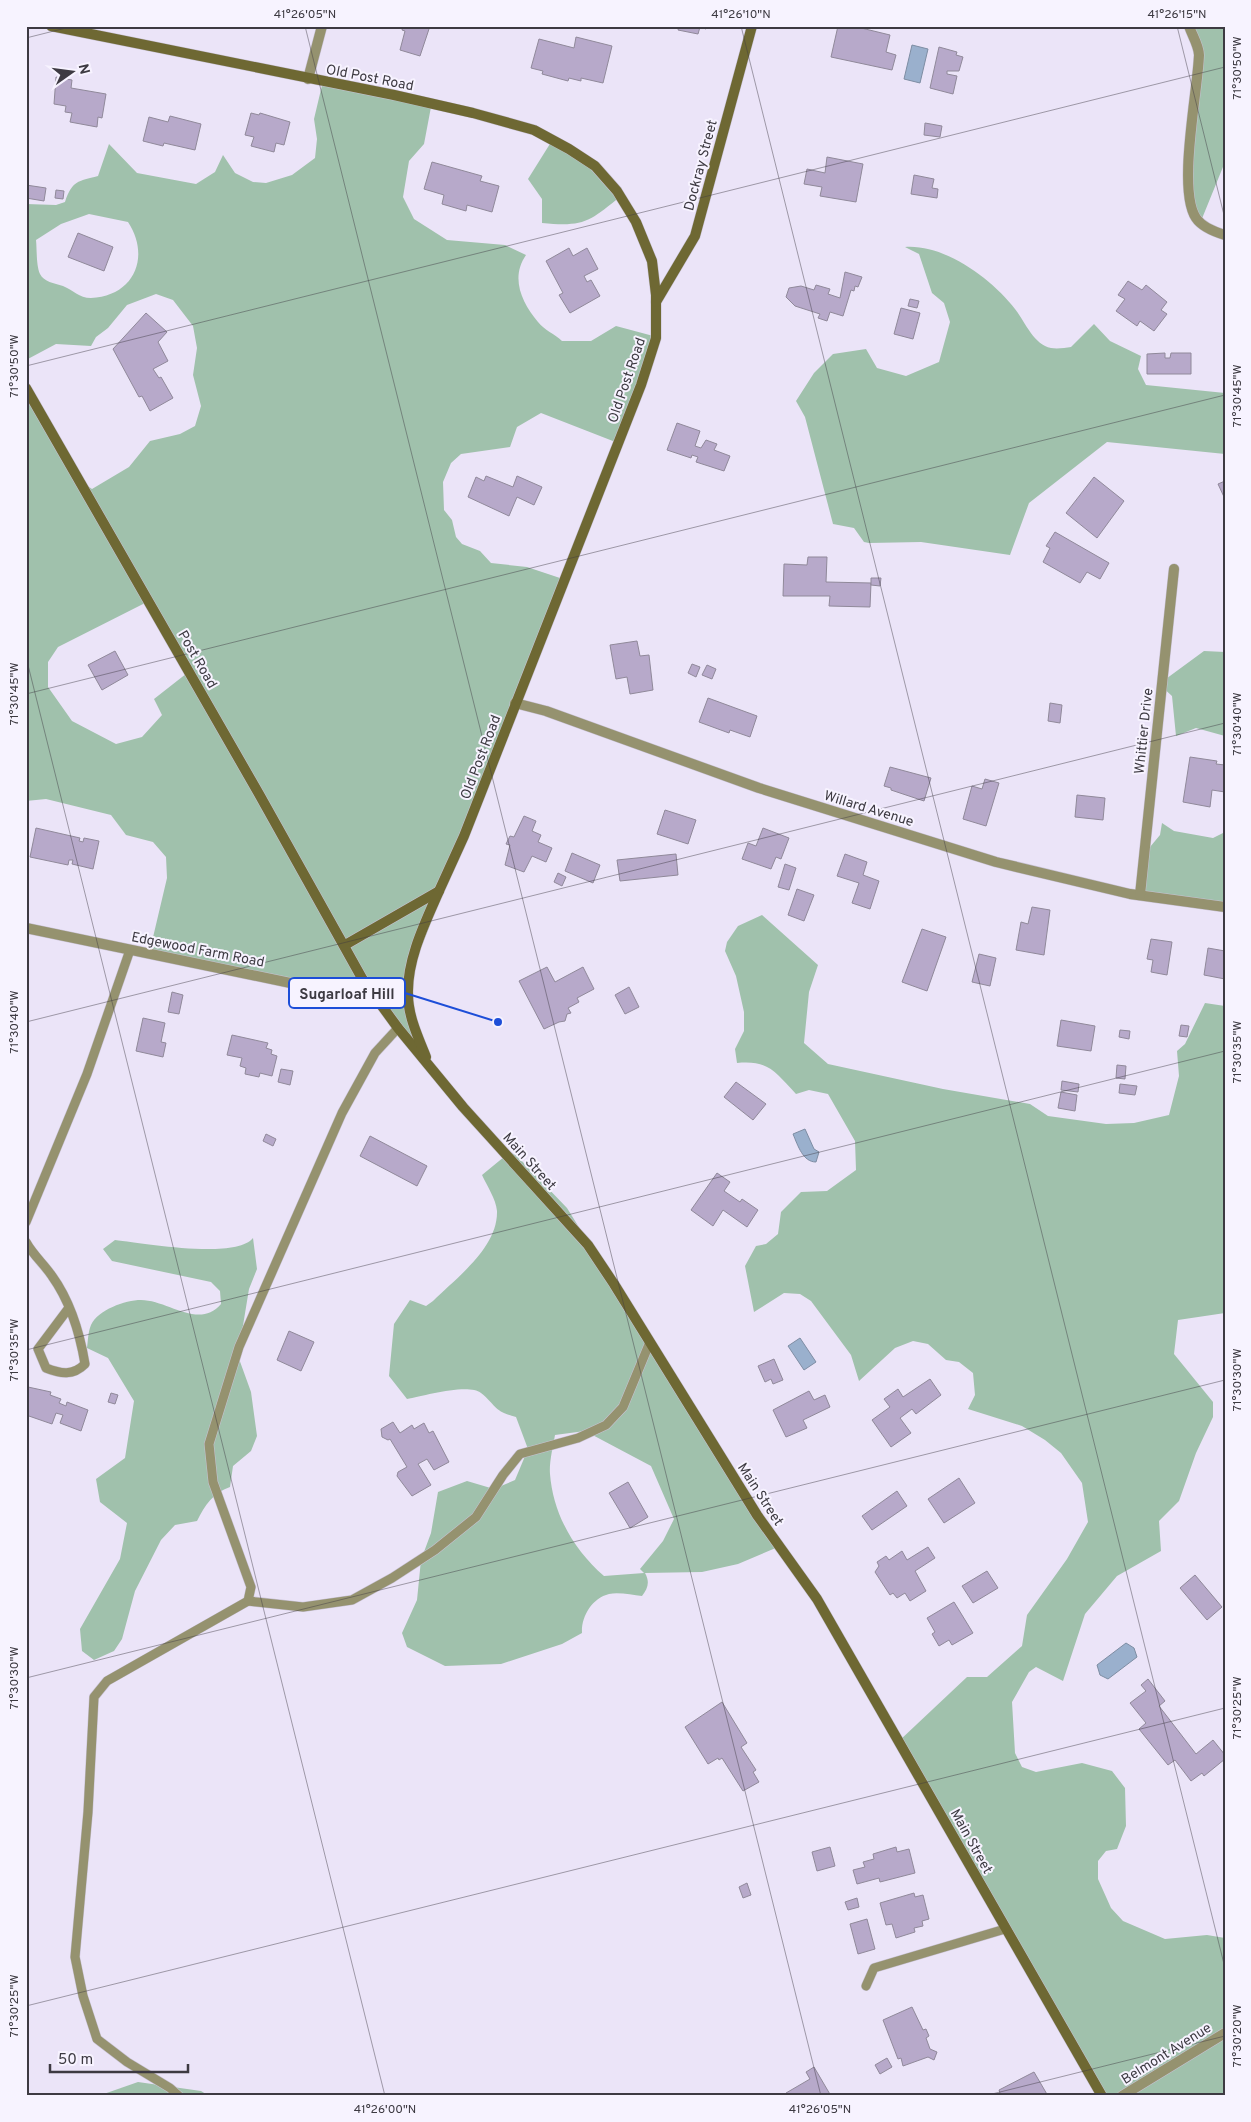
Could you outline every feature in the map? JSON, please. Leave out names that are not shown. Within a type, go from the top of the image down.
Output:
[{"type":"main road","name":"Old Post Road","points":[[51,26],[473,113],[534,130],[595,166],[617,191],[636,222],[652,261],[656,304],[656,338],[641,385],[514,703],[464,836],[439,891],[411,965],[407,995],[412,1020],[429,1065]]},
{"type":"main road","name":"Dockray Street","points":[[656,304],[695,236],[752,26]]},
{"type":"main road","name":"Post Road","points":[[26,388],[346,945]]},
{"type":"main road","points":[[346,945],[439,891]]},
{"type":"main road","name":"Main Street","points":[[346,945],[363,980],[398,1028],[463,1107],[588,1245],[757,1515],[817,1599],[1102,2096]]},
{"type":"street","points":[[308,78],[322,26]]},
{"type":"street","points":[[1189,26],[1199,53],[1189,153],[1190,196],[1196,218],[1211,230],[1225,235]]},
{"type":"street","name":"Whittier Drive","points":[[1140,895],[1174,569]]},
{"type":"street","name":"Willard Avenue","points":[[514,703],[546,711],[760,788],[996,862],[1140,895],[1225,907]]},
{"type":"street","name":"Edgewood Farm Road","points":[[26,928],[324,990],[344,988],[363,980]]},
{"type":"street","name":"Belmont Avenue","points":[[1122,2096],[1225,2033]]},
{"type":"lane","points":[[26,1222],[87,1074],[130,950]]},
{"type":"lane","points":[[248,1601],[251,1587],[213,1482],[209,1444],[239,1347],[342,1112],[375,1053],[398,1028]]},
{"type":"lane","points":[[26,1242],[33,1254],[62,1290],[81,1339],[85,1364],[78,1371],[66,1374],[46,1368],[38,1349],[68,1309]]},
{"type":"lane","points":[[179,2096],[170,2088],[127,2062],[97,2039],[83,1996],[75,1957],[88,1812],[94,1697],[107,1681],[248,1601],[303,1607],[352,1600],[392,1578],[435,1550],[476,1517],[503,1475],[520,1454],[578,1438],[606,1425],[624,1407],[650,1342]]},
{"type":"lane","points":[[866,1986],[874,1968],[1006,1929]]},
{"type":"green space","points":[[1192,26],[1225,26],[1225,162],[1201,221],[1193,197],[1192,168],[1197,96]]},
{"type":"green space","points":[[323,81],[431,107],[424,144],[409,161],[403,197],[414,219],[447,240],[505,245],[526,255],[519,272],[520,290],[523,299],[540,325],[562,341],[591,341],[616,326],[657,337],[618,443],[541,413],[517,427],[510,447],[461,454],[451,463],[443,482],[444,510],[452,520],[456,537],[462,544],[480,551],[491,563],[527,567],[566,580],[415,963],[411,985],[416,1043],[367,980],[320,989],[150,950],[167,878],[166,857],[153,842],[126,835],[111,815],[46,799],[26,801],[26,382],[86,485],[92,489],[129,467],[150,441],[180,434],[195,426],[201,406],[193,375],[197,348],[193,326],[173,300],[156,294],[127,305],[108,328],[96,337],[91,346],[56,344],[26,360],[26,204],[56,205],[65,202],[73,186],[85,179],[98,176],[109,144],[137,173],[196,184],[215,172],[223,155],[235,173],[253,182],[266,183],[292,175],[315,158],[317,139],[314,119]],"holes":[[[89,214],[128,222],[135,235],[138,248],[138,261],[128,282],[106,296],[91,298],[47,281],[42,277],[38,266],[36,240],[61,224]],[[149,601],[191,670],[154,699],[162,715],[142,737],[116,744],[72,721],[48,687],[48,662],[58,647]]]},
{"type":"green space","points":[[553,139],[600,168],[621,196],[601,212],[585,221],[568,224],[542,223],[542,199],[528,179]]},
{"type":"green space","points":[[905,247],[936,251],[951,257],[981,275],[1015,309],[1030,332],[1045,346],[1051,348],[1071,347],[1094,324],[1110,341],[1141,356],[1138,369],[1146,385],[1225,393],[1225,454],[1107,442],[1029,503],[1010,555],[921,542],[869,543],[864,542],[854,528],[833,524],[805,417],[796,401],[814,373],[833,354],[866,349],[877,368],[906,376],[939,362],[950,322],[944,303],[932,293],[919,254]]},
{"type":"green space","points":[[1204,651],[1225,652],[1225,736],[1196,728],[1176,736],[1172,696],[1159,684]]},
{"type":"green space","points":[[1162,823],[1174,831],[1213,838],[1225,832],[1225,906],[1142,891],[1150,847],[1160,835]]},
{"type":"green space","points":[[762,915],[818,965],[809,992],[804,1043],[828,1064],[943,1089],[1030,1104],[1048,1116],[1106,1124],[1134,1123],[1169,1115],[1179,1076],[1177,1051],[1185,1044],[1205,1003],[1225,1006],[1225,1313],[1178,1320],[1174,1354],[1213,1402],[1213,1417],[1196,1453],[1179,1501],[1159,1521],[1161,1551],[1117,1576],[1085,1614],[1063,1681],[1036,1667],[1029,1672],[1012,1702],[1015,1753],[1022,1767],[1036,1772],[1082,1763],[1112,1771],[1125,1788],[1126,1826],[1117,1849],[1106,1851],[1098,1861],[1098,1879],[1111,1908],[1123,1921],[1165,1939],[1207,1935],[1225,1938],[1225,2096],[1106,2096],[899,1741],[967,1677],[987,1677],[1022,1646],[1027,1615],[1067,1559],[1088,1522],[1082,1483],[1061,1453],[1045,1440],[1022,1426],[968,1409],[975,1395],[973,1373],[959,1362],[946,1360],[928,1344],[913,1341],[895,1348],[859,1381],[851,1355],[811,1301],[800,1294],[784,1293],[754,1312],[745,1266],[756,1246],[766,1244],[778,1234],[781,1212],[801,1192],[827,1191],[856,1170],[855,1141],[828,1094],[809,1090],[796,1094],[771,1069],[757,1063],[737,1063],[735,1049],[744,1031],[744,1012],[736,976],[725,951],[727,942],[738,926]]},
{"type":"green space","points":[[510,1152],[517,1156],[567,1208],[778,1547],[738,1564],[702,1572],[645,1573],[648,1585],[642,1596],[617,1593],[603,1596],[589,1609],[583,1621],[582,1633],[562,1644],[501,1664],[445,1666],[407,1647],[402,1633],[417,1600],[421,1560],[431,1533],[438,1492],[467,1481],[494,1489],[515,1480],[528,1449],[516,1417],[499,1410],[481,1393],[466,1389],[407,1399],[389,1376],[394,1324],[410,1300],[426,1306],[433,1301],[474,1261],[491,1237],[497,1211],[493,1197],[482,1175]],"holes":[[[585,1431],[651,1466],[674,1519],[663,1541],[640,1569],[644,1573],[604,1576],[583,1555],[567,1530],[555,1503],[550,1469],[555,1435]]]},
{"type":"green space","points":[[253,1238],[257,1269],[249,1289],[238,1356],[251,1392],[257,1436],[251,1451],[233,1466],[230,1487],[210,1500],[197,1521],[175,1525],[161,1540],[135,1591],[122,1639],[114,1651],[94,1660],[82,1651],[80,1629],[120,1559],[127,1523],[100,1502],[96,1479],[125,1458],[134,1401],[108,1358],[87,1348],[91,1325],[106,1310],[135,1300],[151,1301],[193,1314],[203,1314],[212,1311],[221,1304],[220,1291],[211,1282],[112,1261],[103,1249],[115,1240],[188,1248],[228,1248],[243,1245]]},
{"type":"green space","points":[[138,2082],[201,2091],[209,2096],[98,2096]]},
{"type":"water","points":[[912,45],[928,49],[920,83],[904,79]]},
{"type":"water","points":[[805,1129],[814,1149],[819,1152],[816,1162],[804,1156],[793,1134]]},
{"type":"water","points":[[800,1338],[816,1362],[804,1370],[788,1346]]},
{"type":"water","points":[[1126,1643],[1134,1648],[1137,1657],[1108,1679],[1100,1675],[1097,1665]]},
{"type":"building","points":[[403,26],[430,26],[420,56],[400,50],[405,31],[402,30]]},
{"type":"building","points":[[679,26],[707,26],[706,29],[700,27],[698,34],[678,30]]},
{"type":"building","points":[[838,26],[853,26],[890,35],[886,52],[896,55],[892,70],[831,57]]},
{"type":"building","points":[[576,37],[612,46],[603,83],[581,78],[581,81],[569,78],[568,81],[542,74],[543,71],[531,68],[539,39],[574,48]]},
{"type":"building","points":[[939,47],[957,52],[956,55],[963,57],[959,71],[947,71],[947,74],[957,76],[953,94],[930,88]]},
{"type":"building","points":[[56,77],[72,80],[71,88],[106,94],[102,118],[98,117],[97,127],[70,122],[72,113],[65,112],[66,106],[54,104]]},
{"type":"building","points":[[251,113],[259,115],[260,113],[290,122],[284,145],[276,143],[274,152],[251,146],[254,137],[245,135]]},
{"type":"building","points":[[170,116],[201,124],[195,150],[164,143],[163,146],[143,141],[149,117],[168,122]]},
{"type":"building","points":[[925,123],[942,126],[940,137],[924,135]]},
{"type":"building","points":[[827,157],[863,164],[856,202],[820,196],[822,187],[804,184],[807,169],[825,173]]},
{"type":"building","points":[[432,162],[482,176],[480,181],[499,186],[492,212],[467,205],[466,211],[442,204],[444,195],[424,189]]},
{"type":"building","points":[[914,175],[934,179],[932,188],[938,189],[937,198],[911,194]]},
{"type":"building","points":[[26,185],[46,188],[44,201],[26,198]]},
{"type":"building","points":[[56,190],[64,191],[63,199],[55,198]]},
{"type":"building","points":[[78,233],[113,247],[104,271],[68,257]]},
{"type":"building","points":[[569,248],[573,256],[587,248],[598,269],[584,276],[587,282],[591,280],[600,296],[570,313],[559,295],[563,293],[546,261]]},
{"type":"building","points":[[845,272],[862,277],[858,287],[855,286],[854,291],[851,290],[843,316],[830,312],[827,321],[818,318],[820,314],[795,306],[786,297],[789,288],[801,286],[814,290],[816,285],[830,289],[828,294],[840,298]]},
{"type":"building","points":[[1128,281],[1142,290],[1146,285],[1167,302],[1161,310],[1167,314],[1154,331],[1140,321],[1137,326],[1116,311],[1125,299],[1118,295]]},
{"type":"building","points":[[910,299],[919,301],[917,308],[908,306]]},
{"type":"building","points":[[901,308],[920,313],[913,339],[894,334]]},
{"type":"building","points":[[146,313],[167,332],[158,342],[168,361],[153,369],[159,378],[161,377],[173,398],[150,411],[142,396],[139,397],[113,349]]},
{"type":"building","points":[[1165,353],[1165,358],[1170,358],[1171,353],[1191,353],[1191,374],[1147,374],[1147,354]]},
{"type":"building","points":[[677,423],[700,431],[695,446],[701,448],[706,440],[717,444],[714,450],[730,456],[724,471],[696,462],[698,457],[692,455],[691,458],[667,450]]},
{"type":"building","points":[[486,476],[513,487],[517,476],[542,487],[534,505],[517,497],[509,516],[468,497],[476,477],[484,481]]},
{"type":"building","points":[[1094,477],[1124,501],[1097,538],[1066,513]]},
{"type":"building","points":[[1225,481],[1225,499],[1218,484]]},
{"type":"building","points":[[1055,532],[1109,563],[1100,579],[1087,572],[1080,583],[1043,562],[1050,548],[1046,546]]},
{"type":"building","points":[[808,557],[827,557],[826,582],[871,583],[870,607],[829,606],[830,596],[783,596],[784,564],[807,565]]},
{"type":"building","points":[[871,578],[881,578],[880,586],[871,585]]},
{"type":"building","points":[[637,641],[640,656],[649,655],[653,690],[630,694],[627,677],[616,679],[610,645]]},
{"type":"building","points":[[115,651],[128,675],[102,690],[88,665]]},
{"type":"building","points":[[692,664],[700,667],[696,677],[688,673]]},
{"type":"building","points":[[707,665],[716,669],[712,679],[702,675]]},
{"type":"building","points":[[708,698],[757,716],[750,737],[730,730],[729,733],[699,722]]},
{"type":"building","points":[[1050,703],[1062,705],[1060,723],[1048,721]]},
{"type":"building","points":[[1190,757],[1217,761],[1216,764],[1225,765],[1225,792],[1212,790],[1210,807],[1183,802]]},
{"type":"building","points":[[890,767],[931,778],[924,801],[884,786]]},
{"type":"building","points":[[985,779],[999,783],[986,826],[963,819],[972,786],[982,789]]},
{"type":"building","points":[[1077,795],[1105,798],[1103,820],[1075,817]]},
{"type":"building","points":[[665,810],[696,820],[688,844],[657,834]]},
{"type":"building","points":[[524,816],[536,821],[532,831],[541,835],[538,842],[552,848],[546,862],[532,856],[524,872],[505,865],[510,845],[506,844],[510,836],[514,837]]},
{"type":"building","points":[[36,828],[80,838],[79,841],[83,842],[84,838],[99,841],[93,869],[72,864],[73,860],[69,860],[68,865],[30,857]]},
{"type":"building","points":[[763,828],[789,838],[781,859],[776,857],[771,869],[742,859],[748,843],[756,846]]},
{"type":"building","points":[[572,853],[600,865],[593,883],[565,871]]},
{"type":"building","points":[[676,854],[678,875],[620,881],[617,860]]},
{"type":"building","points":[[845,854],[867,862],[863,875],[879,881],[870,909],[852,903],[859,883],[837,876]]},
{"type":"building","points":[[785,864],[796,868],[789,890],[778,887]]},
{"type":"building","points":[[558,873],[566,877],[562,886],[554,882]]},
{"type":"building","points":[[797,889],[814,895],[804,921],[788,915]]},
{"type":"building","points":[[1032,907],[1050,910],[1044,955],[1016,950],[1021,922],[1028,924]]},
{"type":"building","points":[[922,929],[946,937],[927,991],[902,982]]},
{"type":"building","points":[[1151,939],[1172,942],[1167,975],[1151,972],[1153,960],[1147,959]]},
{"type":"building","points":[[1208,948],[1225,951],[1225,979],[1204,975]]},
{"type":"building","points":[[979,954],[996,958],[990,986],[972,982]]},
{"type":"building","points":[[547,967],[555,982],[583,967],[594,989],[577,998],[579,1002],[568,1008],[571,1013],[567,1014],[565,1021],[544,1029],[519,981]]},
{"type":"building","points":[[629,987],[639,1007],[625,1014],[615,995]]},
{"type":"building","points":[[172,992],[183,995],[179,1014],[168,1012]]},
{"type":"building","points":[[143,1018],[165,1023],[161,1042],[166,1043],[163,1057],[136,1051]]},
{"type":"building","points":[[1061,1020],[1095,1026],[1091,1051],[1057,1046]]},
{"type":"building","points":[[1181,1025],[1189,1026],[1187,1037],[1179,1036]]},
{"type":"building","points":[[1120,1030],[1130,1031],[1129,1039],[1119,1037]]},
{"type":"building","points":[[232,1035],[268,1043],[266,1048],[272,1050],[271,1054],[277,1056],[272,1076],[260,1073],[259,1077],[245,1074],[246,1068],[240,1066],[242,1058],[227,1055]]},
{"type":"building","points":[[1117,1065],[1126,1066],[1125,1079],[1116,1078]]},
{"type":"building","points":[[281,1069],[293,1071],[290,1085],[278,1082]]},
{"type":"building","points":[[1062,1081],[1079,1084],[1078,1092],[1061,1090]]},
{"type":"building","points":[[736,1082],[766,1104],[753,1120],[724,1097]]},
{"type":"building","points":[[1120,1084],[1137,1086],[1135,1095],[1119,1093]]},
{"type":"building","points":[[1061,1092],[1077,1095],[1075,1111],[1058,1108]]},
{"type":"building","points":[[266,1134],[276,1139],[273,1146],[263,1141]]},
{"type":"building","points":[[370,1136],[427,1166],[417,1186],[360,1156]]},
{"type":"building","points":[[717,1173],[730,1182],[724,1191],[740,1202],[742,1199],[758,1210],[747,1227],[723,1210],[713,1226],[691,1210]]},
{"type":"building","points":[[289,1331],[314,1342],[301,1371],[277,1360]]},
{"type":"building","points":[[774,1359],[783,1380],[773,1384],[771,1379],[765,1382],[758,1366]]},
{"type":"building","points":[[930,1379],[941,1395],[916,1414],[912,1409],[900,1418],[911,1433],[891,1447],[872,1420],[890,1407],[884,1399],[898,1389],[903,1397]]},
{"type":"building","points":[[28,1387],[51,1392],[50,1395],[61,1399],[59,1403],[66,1406],[67,1402],[88,1410],[81,1431],[60,1423],[63,1415],[56,1413],[52,1424],[26,1415]]},
{"type":"building","points":[[809,1391],[814,1400],[825,1395],[830,1407],[803,1420],[807,1428],[786,1437],[773,1410]]},
{"type":"building","points":[[111,1393],[118,1395],[115,1404],[108,1402]]},
{"type":"building","points":[[393,1422],[400,1433],[412,1425],[414,1429],[424,1423],[429,1433],[433,1431],[449,1462],[434,1470],[427,1459],[418,1464],[431,1485],[412,1496],[397,1476],[398,1472],[407,1467],[390,1439],[382,1437],[381,1429]]},
{"type":"building","points":[[959,1478],[975,1503],[944,1523],[928,1499]]},
{"type":"building","points":[[628,1482],[648,1517],[630,1528],[609,1493]]},
{"type":"building","points":[[897,1491],[907,1506],[872,1530],[862,1516]]},
{"type":"building","points":[[928,1547],[935,1558],[915,1571],[926,1591],[910,1601],[905,1593],[897,1598],[893,1593],[890,1595],[875,1572],[879,1566],[877,1562],[886,1556],[889,1560],[902,1551],[907,1560]]},
{"type":"building","points":[[987,1571],[998,1588],[973,1603],[962,1586]]},
{"type":"building","points":[[1195,1575],[1222,1607],[1207,1620],[1180,1588]]},
{"type":"building","points":[[954,1602],[973,1633],[952,1645],[949,1640],[939,1646],[932,1634],[935,1632],[927,1618]]},
{"type":"building","points":[[1148,1679],[1165,1701],[1159,1706],[1196,1754],[1213,1740],[1225,1755],[1225,1759],[1204,1776],[1202,1773],[1191,1781],[1175,1760],[1168,1765],[1139,1729],[1146,1723],[1130,1703],[1146,1691],[1141,1685]]},
{"type":"building","points":[[722,1702],[747,1743],[741,1747],[756,1770],[753,1772],[759,1782],[743,1791],[722,1758],[719,1760],[718,1758],[708,1764],[685,1727]]},
{"type":"building","points":[[830,1847],[835,1866],[817,1871],[812,1852]]},
{"type":"building","points":[[896,1847],[897,1852],[909,1849],[915,1873],[880,1882],[879,1878],[857,1884],[853,1870],[865,1867],[863,1862],[874,1859],[873,1854]]},
{"type":"building","points":[[747,1883],[751,1895],[743,1898],[739,1887]]},
{"type":"building","points":[[914,1893],[915,1897],[923,1895],[929,1919],[922,1921],[923,1926],[914,1928],[915,1932],[896,1938],[892,1924],[886,1925],[880,1903]]},
{"type":"building","points":[[857,1898],[859,1907],[848,1910],[845,1902]]},
{"type":"building","points":[[867,1919],[875,1949],[858,1954],[850,1924]]},
{"type":"building","points":[[912,2007],[923,2030],[926,2029],[929,2036],[926,2038],[930,2049],[937,2052],[934,2060],[928,2057],[903,2066],[901,2058],[898,2059],[883,2020]]},
{"type":"building","points":[[887,2058],[892,2067],[880,2074],[875,2065]]},
{"type":"building","points":[[814,2067],[831,2096],[787,2096],[786,2093],[810,2079],[806,2072]]},
{"type":"building","points":[[1034,2072],[1048,2096],[996,2096],[1000,2093],[999,2090]]},
{"type":"place","name":"Sugarloaf Hill","points":[[498,1022]]}]
